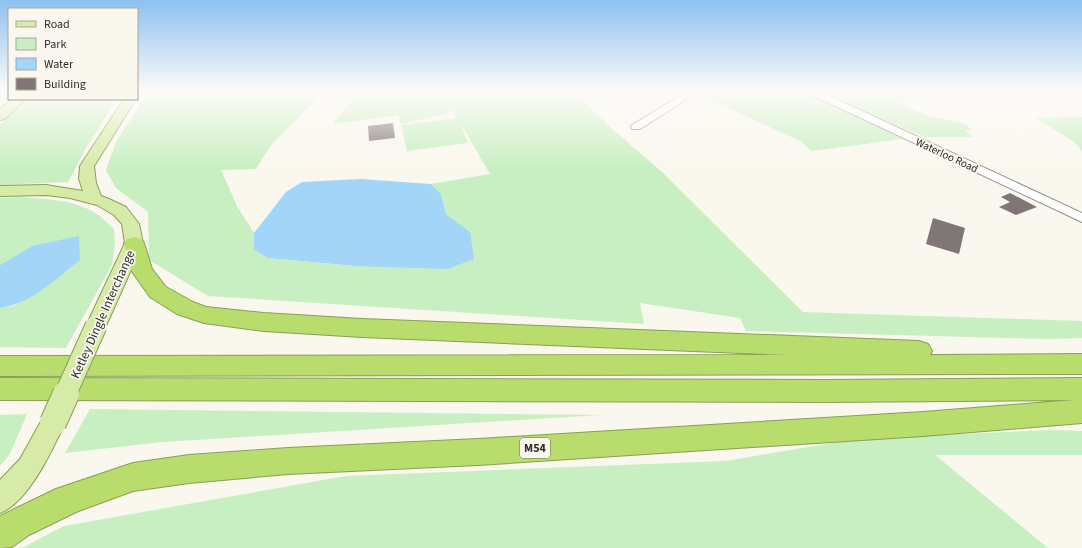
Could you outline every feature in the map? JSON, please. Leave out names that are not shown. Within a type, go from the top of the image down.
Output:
[{"type":"highway","points":[[134,243],[142,270],[158,292],[185,308],[204,315],[264,322],[362,328],[1082,357]]},
{"type":"highway","points":[[0,366],[800,366],[1082,364]]},
{"type":"highway","points":[[0,389],[1082,389]]},
{"type":"highway","name":"M54","points":[[0,536],[17,524],[67,500],[133,477],[189,469],[288,461],[478,452],[923,424],[1082,411]]},
{"type":"main road","points":[[94,199],[88,186],[86,175],[87,166],[118,118]]},
{"type":"main road","name":"Ketley Dingle Interchange","points":[[0,191],[46,190],[71,193],[103,202],[120,211],[130,224],[134,243],[53,424],[29,467],[0,500]]},
{"type":"street","points":[[636,127],[651,118]]},
{"type":"street","name":"Waterloo Road","points":[[868,118],[1082,218]]},
{"type":"green space","points":[[8,118],[105,118],[86,148],[68,182],[0,185],[0,125]]},
{"type":"green space","points":[[132,118],[298,118],[271,145],[256,169],[221,170],[237,206],[254,233],[254,250],[268,258],[355,266],[470,232],[446,214],[441,194],[431,184],[490,174],[460,122],[468,143],[407,151],[401,125],[457,118],[600,118],[663,173],[803,312],[1082,321],[1082,338],[1048,339],[746,331],[740,318],[640,303],[644,324],[208,296],[149,260],[148,212],[116,188],[106,170],[116,142]]},
{"type":"green space","points":[[338,118],[380,118],[333,124]]},
{"type":"green space","points":[[399,118],[430,118],[400,124]]},
{"type":"green space","points":[[749,118],[857,118],[902,139],[811,151],[802,142]]},
{"type":"green space","points":[[880,118],[935,118],[965,124],[972,130],[965,130],[973,137],[924,137]]},
{"type":"green space","points":[[1036,118],[1082,118],[1082,151],[1073,141]]},
{"type":"green space","points":[[18,197],[60,201],[81,206],[100,216],[114,229],[115,245],[112,265],[66,348],[0,347],[0,308],[14,306],[48,286],[32,246],[0,265],[0,198]]},
{"type":"green space","points":[[90,409],[600,415],[163,442],[65,453]]},
{"type":"green space","points":[[27,414],[10,454],[0,466],[0,415]]},
{"type":"green space","points":[[1053,430],[1082,431],[1082,455],[935,455],[1048,548],[22,548],[64,526],[346,476],[725,461],[863,438]]},
{"type":"water","points":[[361,179],[431,184],[441,194],[446,214],[470,232],[474,259],[448,269],[355,266],[268,258],[254,250],[254,233],[286,192],[302,182]]},
{"type":"water","points":[[79,236],[80,260],[43,290],[33,296],[11,306],[0,308],[0,265],[32,246]]},
{"type":"building","points":[[393,123],[395,138],[369,141],[368,126]]},
{"type":"building","points":[[1010,193],[1037,207],[1016,215],[999,207],[1010,202],[1001,197]]},
{"type":"building","points":[[933,218],[965,228],[959,254],[926,244]]}]
